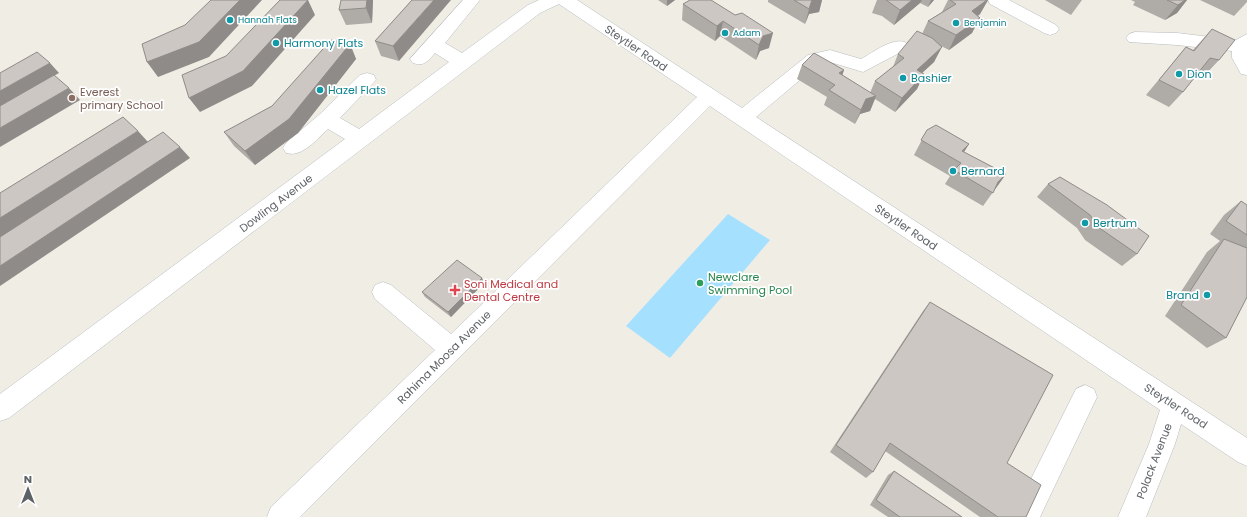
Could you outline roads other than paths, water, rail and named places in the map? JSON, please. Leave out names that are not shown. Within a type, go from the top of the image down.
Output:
[{"type":"street","points":[[419,59],[472,0]]},
{"type":"street","name":"Dowling Avenue","points":[[0,409],[462,62],[534,9],[554,0]]},
{"type":"street","name":"Steytler Road","points":[[565,0],[1247,454]]},
{"type":"street","points":[[996,0],[1050,29]]},
{"type":"street","points":[[1135,38],[1244,43],[1241,58],[1247,70]]},
{"type":"street","points":[[434,44],[462,62]]},
{"type":"street","points":[[742,118],[814,59],[830,56],[863,66],[899,46]]},
{"type":"street","points":[[293,148],[328,119],[366,80]]},
{"type":"street","name":"Rahima Moosa Avenue","points":[[281,517],[709,96]]},
{"type":"street","points":[[328,119],[360,139]]},
{"type":"street","points":[[383,292],[451,349]]},
{"type":"street","points":[[1026,517],[1085,397]]},
{"type":"street","name":"Polack Avenue","points":[[1132,517],[1162,444],[1174,405]]},
{"type":"water","name":"Newclare Swimming Pool","points":[[728,214],[770,240],[670,358],[626,326]]},
{"type":"place","name":"Hannah Flats","points":[[230,20]]},
{"type":"place","name":"Benjamin","points":[[956,23]]},
{"type":"place","name":"Adam","points":[[725,33]]},
{"type":"place","name":"Harmony Flats","points":[[276,43]]},
{"type":"place","name":"Dion","points":[[1179,74]]},
{"type":"place","name":"Bashier","points":[[903,78]]},
{"type":"place","name":"Hazel Flats","points":[[320,90]]},
{"type":"place","name":"Everest primary School","points":[[72,98]]},
{"type":"place","name":"Bernard","points":[[953,171]]},
{"type":"place","name":"Bertrum","points":[[1085,223]]},
{"type":"place","name":"Newclare Swimming Pool","points":[[700,283]]},
{"type":"place","name":"Soni Medical and Dental Centre","points":[[455,290]]},
{"type":"place","name":"Brand","points":[[1207,295]]}]
